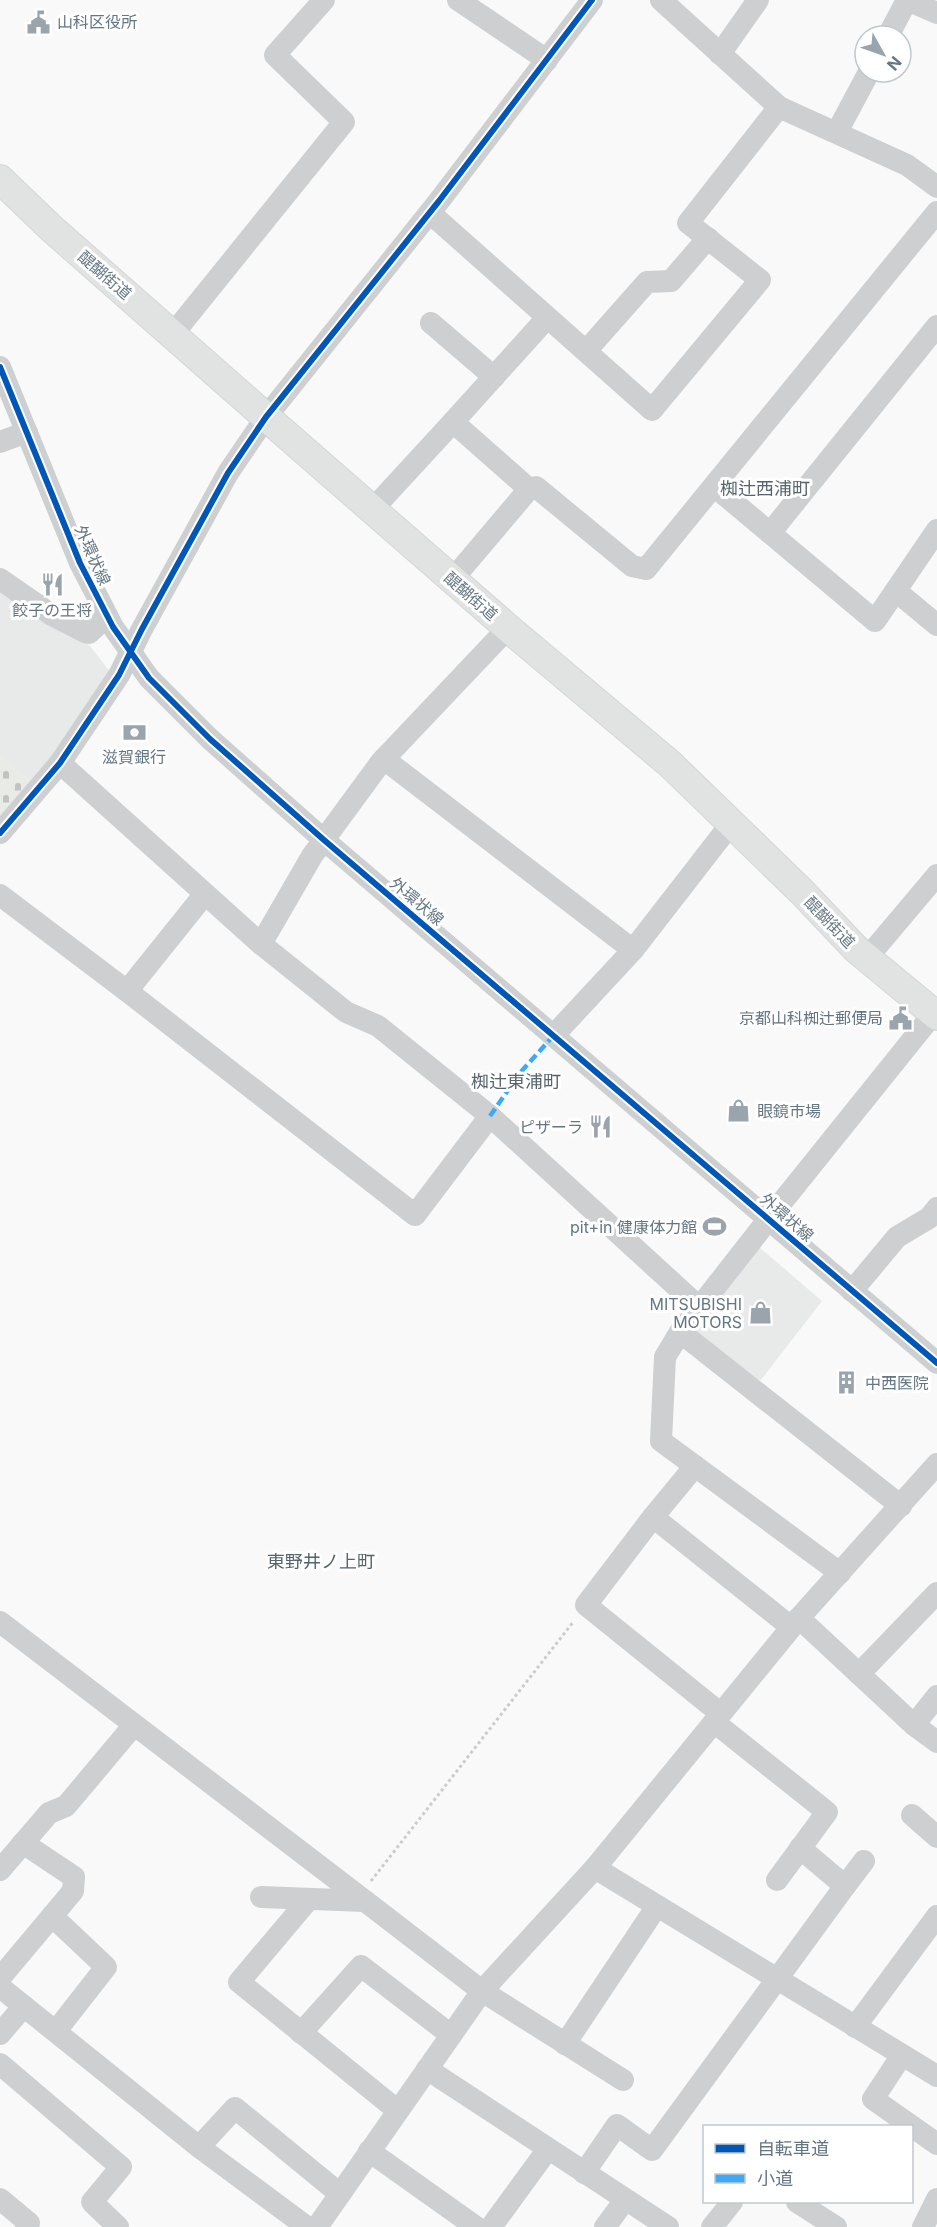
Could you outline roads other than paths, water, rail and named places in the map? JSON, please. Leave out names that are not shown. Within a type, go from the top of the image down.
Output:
[{"type":"main road","name":"醍醐街道","points":[[0,179],[51,228],[452,580],[670,764],[867,958],[935,1015]]},
{"type":"street","points":[[173,334],[344,122],[275,55],[324,0]]},
{"type":"street","points":[[458,0],[547,60]]},
{"type":"street","points":[[0,833],[60,763],[119,675],[228,473],[266,417],[430,213],[592,0]]},
{"type":"street","points":[[661,0],[779,107],[907,165],[937,187]]},
{"type":"street","points":[[720,54],[758,0]]},
{"type":"street","points":[[894,24],[907,0],[937,13]]},
{"type":"street","points":[[837,132],[862,84]]},
{"type":"street","points":[[430,213],[652,410],[760,280],[688,223],[779,107]]},
{"type":"street","points":[[452,580],[529,489],[536,487],[632,566],[646,569],[937,212]]},
{"type":"street","points":[[586,351],[647,282],[671,281],[708,238]]},
{"type":"street","points":[[372,510],[547,318]]},
{"type":"street","points":[[431,323],[494,377]]},
{"type":"street","points":[[770,533],[937,326]]},
{"type":"street","name":"外環状線","points":[[0,368],[81,563],[107,616],[149,678],[210,739],[324,840],[937,1363]]},
{"type":"street","points":[[453,422],[529,489]]},
{"type":"street","points":[[0,442],[27,432]]},
{"type":"street","points":[[714,486],[875,621],[937,530]]},
{"type":"street","points":[[0,579],[52,615],[85,632],[89,633],[107,616]]},
{"type":"street","points":[[897,591],[937,625]]},
{"type":"street","points":[[261,944],[324,840],[384,759],[508,628]]},
{"type":"street","points":[[384,759],[633,950]]},
{"type":"street","points":[[60,763],[261,944],[346,1012],[378,1026],[490,1116],[699,1307]]},
{"type":"street","points":[[554,1035],[633,950],[730,825]]},
{"type":"street","points":[[867,958],[937,875]]},
{"type":"street","points":[[0,895],[127,990],[414,1215],[490,1116]]},
{"type":"street","points":[[127,990],[204,895]]},
{"type":"street","points":[[840,1573],[661,1441],[665,1357],[680,1332],[769,1218],[935,1015]]},
{"type":"street","points":[[852,1291],[897,1237],[928,1218],[937,1208]]},
{"type":"street","points":[[680,1332],[901,1506]]},
{"type":"street","points":[[317,2227],[482,1991],[595,1868],[795,1622],[937,1464]]},
{"type":"street","points":[[695,1466],[586,1605],[827,1812],[777,1880]]},
{"type":"street","points":[[653,1517],[795,1622],[937,1742]]},
{"type":"street","points":[[859,1674],[937,1593]]},
{"type":"street","points":[[0,1623],[134,1725],[367,1892],[482,1991],[623,2080]]},
{"type":"street","points":[[915,1725],[937,1696]]},
{"type":"street","points":[[0,1869],[49,1813],[66,1806],[134,1725]]},
{"type":"street","points":[[912,1815],[937,1837]]},
{"type":"street","points":[[0,1978],[74,1891],[74,1877],[23,1843]]},
{"type":"street","points":[[800,1848],[845,1886]]},
{"type":"street","points":[[584,2172],[617,2125],[652,2150],[864,1861]]},
{"type":"street","points":[[595,1868],[902,2055],[934,2068]]},
{"type":"street","points":[[261,1897],[309,1899],[367,1892]]},
{"type":"street","points":[[309,1899],[239,1982],[397,2110]]},
{"type":"street","points":[[565,2044],[657,1906]]},
{"type":"street","points":[[52,1916],[106,1967],[56,2031]]},
{"type":"street","points":[[855,2027],[937,1916]]},
{"type":"street","points":[[301,2033],[361,1966],[451,2035]]},
{"type":"street","points":[[0,1987],[200,2147],[308,2227]]},
{"type":"street","points":[[0,2034],[24,2006]]},
{"type":"street","points":[[902,2055],[873,2099],[910,2125]]},
{"type":"street","points":[[0,2064],[121,2167],[92,2202],[118,2227]]},
{"type":"street","points":[[427,2068],[668,2227]]},
{"type":"street","points":[[200,2147],[235,2108],[339,2194]]},
{"type":"street","points":[[913,2127],[937,2144]]},
{"type":"street","points":[[490,2227],[548,2149]]},
{"type":"street","points":[[369,2151],[476,2227]]},
{"type":"street","points":[[0,2199],[29,2223],[26,2227]]},
{"type":"street","points":[[605,2227],[625,2200]]},
{"type":"street","points":[[712,2227],[731,2203]]},
{"type":"street","points":[[799,2203],[836,2227]]},
{"type":"street","points":[[923,2227],[936,2203]]},
{"type":"place","name":"山科区役所","points":[[39,22]]},
{"type":"place","name":"餃子の王将","points":[[52,585]]},
{"type":"place","name":"滋賀銀行","points":[[134,732]]},
{"type":"place","name":"京都山科椥辻郵便局","points":[[901,1018]]},
{"type":"place","name":"眼鏡市場","points":[[739,1111]]},
{"type":"place","name":"ピザーラ","points":[[601,1127]]},
{"type":"place","name":"pit+in 健康体力館","points":[[715,1227]]},
{"type":"place","name":"MITSUBISHI MOTORS","points":[[760,1313]]},
{"type":"place","name":"中西医院","points":[[847,1383]]},
{"type":"district","name":"椥辻西浦町","points":[[765,489]]},
{"type":"district","name":"椥辻東浦町","points":[[516,1082]]},
{"type":"district","name":"東野井ノ上町","points":[[321,1562]]}]
